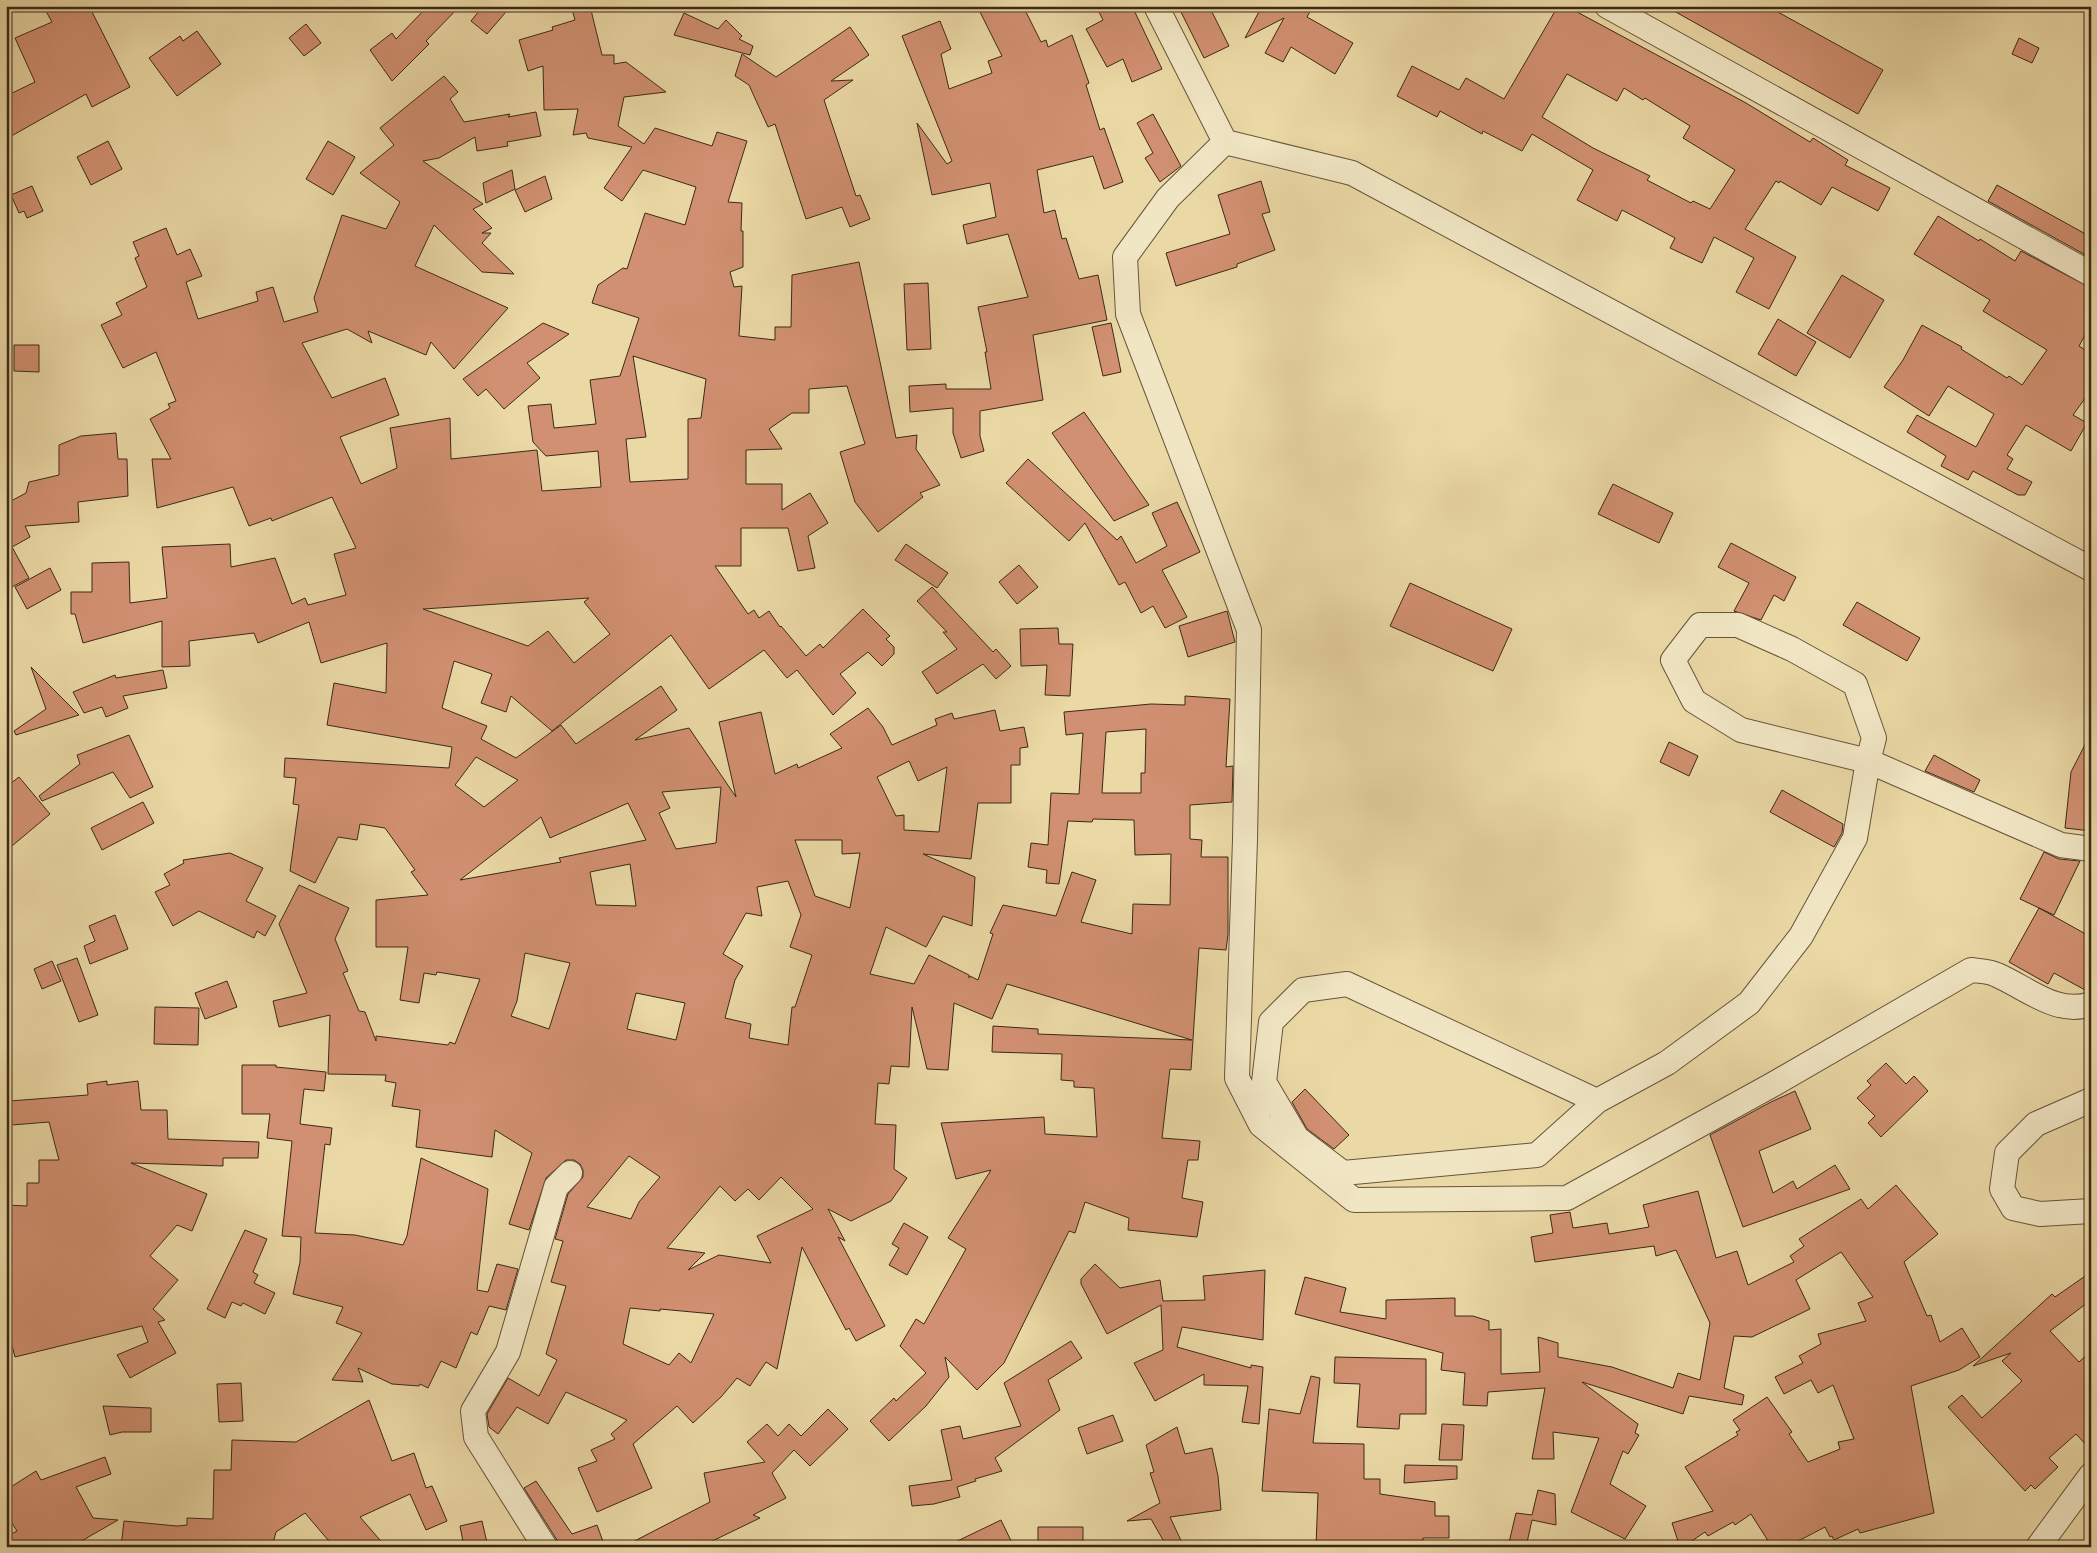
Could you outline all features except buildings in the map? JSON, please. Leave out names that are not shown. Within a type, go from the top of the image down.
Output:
[{"type":"street","points":[[1156,6],[1225,142],[1352,173],[2091,569]]},
{"type":"street","points":[[1607,6],[2091,274]]},
{"type":"street","points":[[1225,142],[1168,198],[1125,256],[1128,314],[1249,630],[1245,850],[1237,1078],[1261,1125],[1354,1200],[1567,1198],[1772,1085],[1971,970],[1996,974],[2044,1000],[2078,1008],[2091,1004]]},
{"type":"street","points":[[1597,1100],[1346,984],[1303,990],[1270,1022],[1264,1082],[1298,1138],[1343,1173],[1537,1155],[1597,1100],[1668,1063],[1749,1003],[1801,936],[1855,838],[1868,761],[1874,738],[1855,684],[1792,649],[1738,625],[1700,625],[1672,660],[1694,700],[1741,730],[1868,761],[2061,845],[2091,849]]},
{"type":"street","points":[[2091,1100],[2036,1124],[2007,1153],[2002,1189],[2013,1208],[2040,1214],[2091,1211]]},
{"type":"street","points":[[544,1547],[476,1437],[473,1411],[508,1352],[556,1187],[570,1173]]},
{"type":"street","points":[[2038,1547],[2091,1475]]}]
